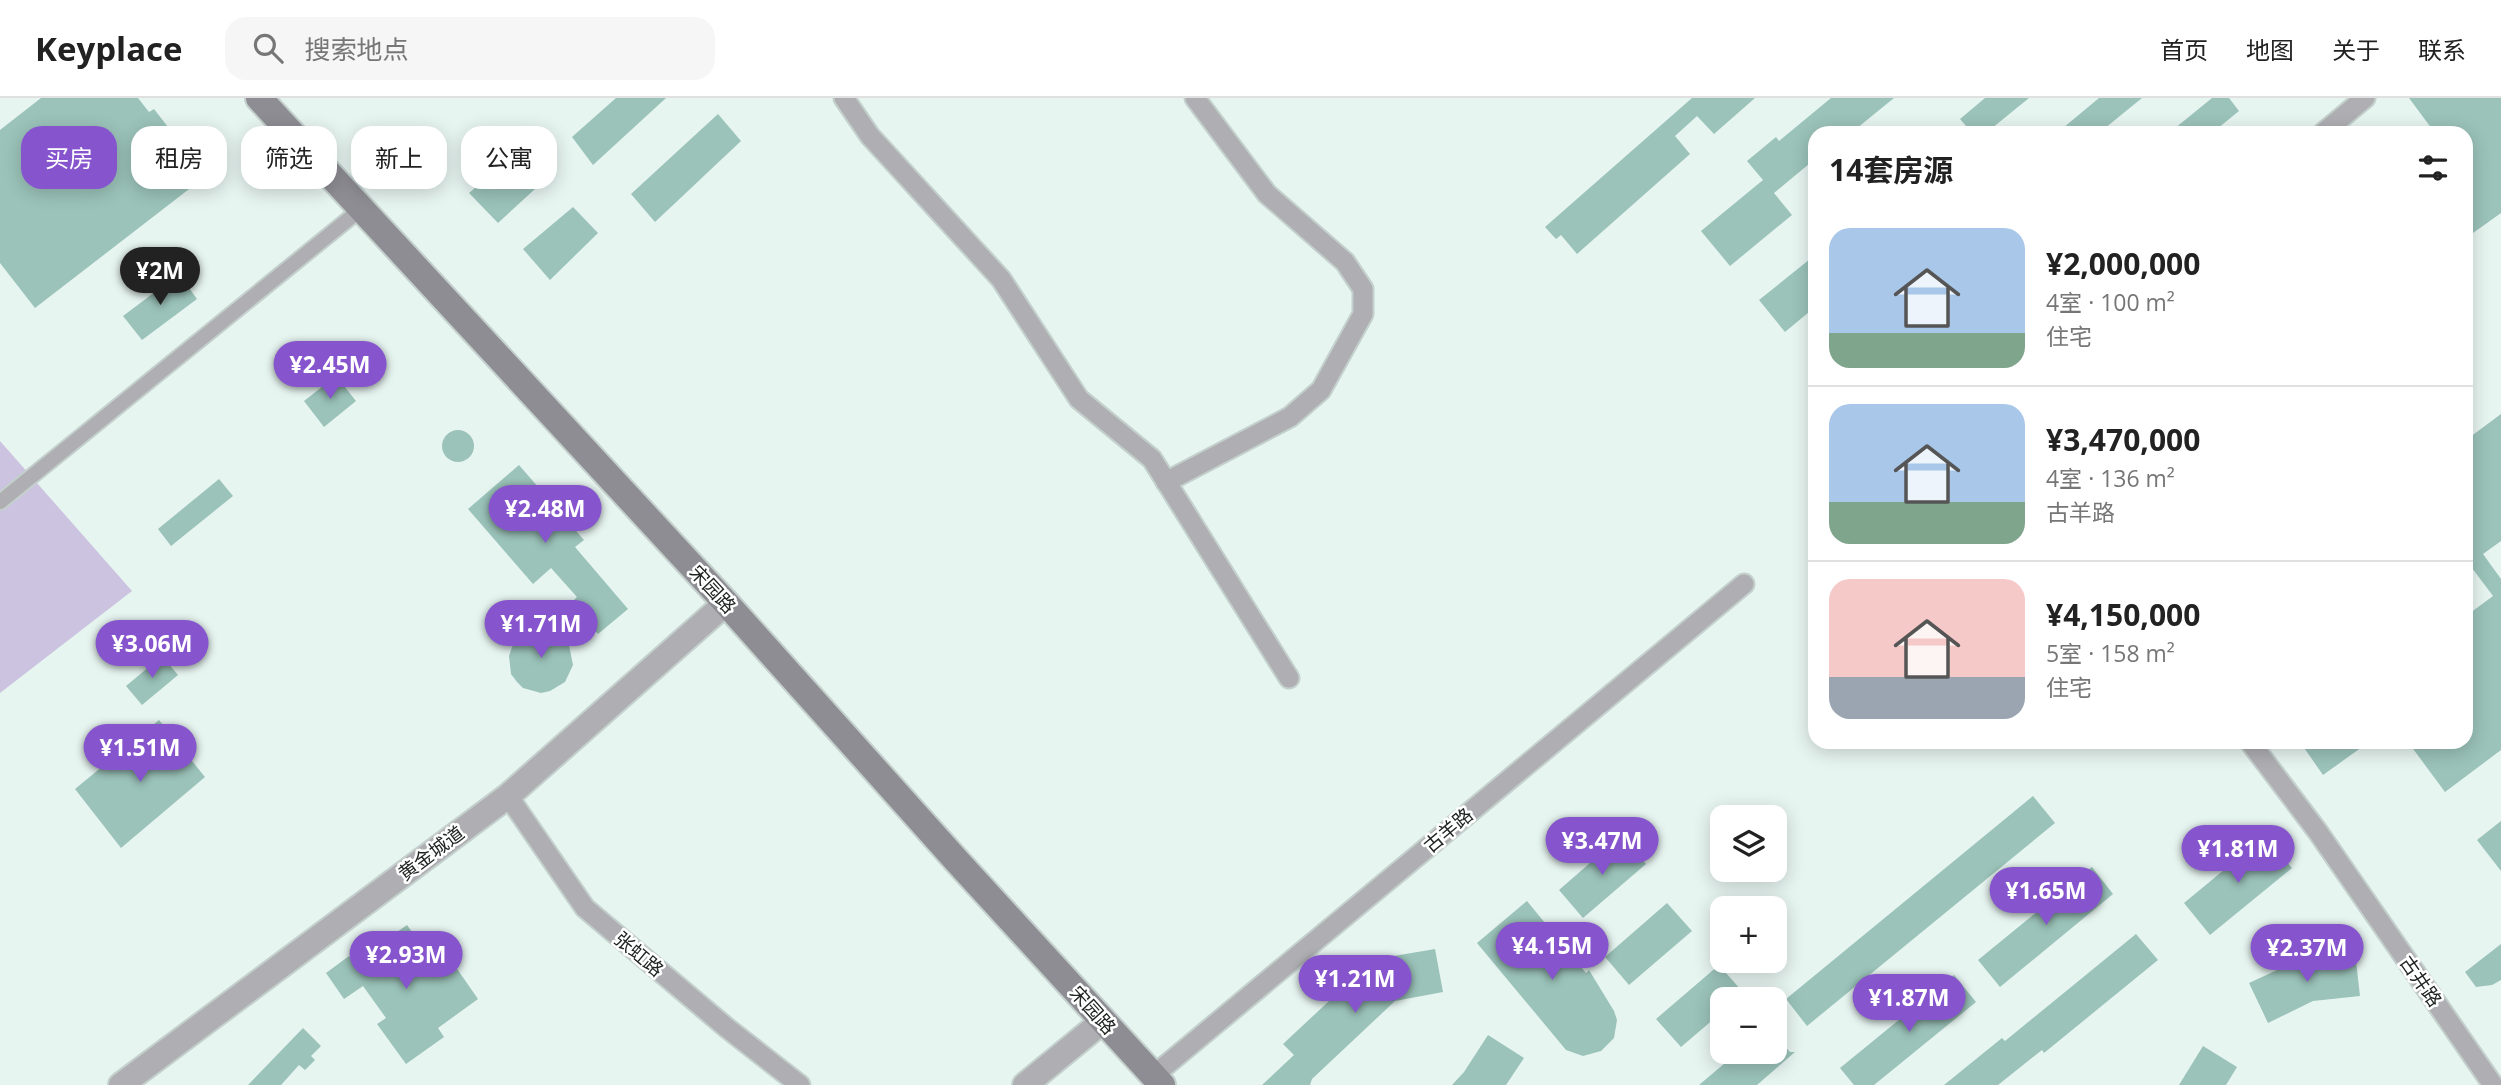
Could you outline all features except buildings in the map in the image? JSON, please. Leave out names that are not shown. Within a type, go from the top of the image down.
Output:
[{"type":"main road","name":"宋园路","points":[[259,98],[726,603],[1158,1080]]},
{"type":"street","points":[[844,98],[870,136],[1001,279],[1079,399],[1152,459],[1289,678]]},
{"type":"street","points":[[1166,482],[1290,417],[1321,390],[1363,314],[1363,289],[1345,262],[1267,194],[1195,98]]},
{"type":"street","points":[[2331,126],[2365,98]]},
{"type":"street","points":[[0,502],[361,209]]},
{"type":"street","name":"古羊路","points":[[1158,1080],[1744,584]]},
{"type":"street","name":"黄金城道","points":[[121,1085],[508,796],[726,603]]},
{"type":"street","name":"古井路","points":[[2255,749],[2318,832],[2493,1085]]},
{"type":"street","name":"张虹路","points":[[508,796],[586,908],[727,1028],[800,1085]]},
{"type":"street","points":[[1025,1085],[1103,1021]]},
{"type":"shaded area","points":[[0,441],[132,591],[0,693]]}]
